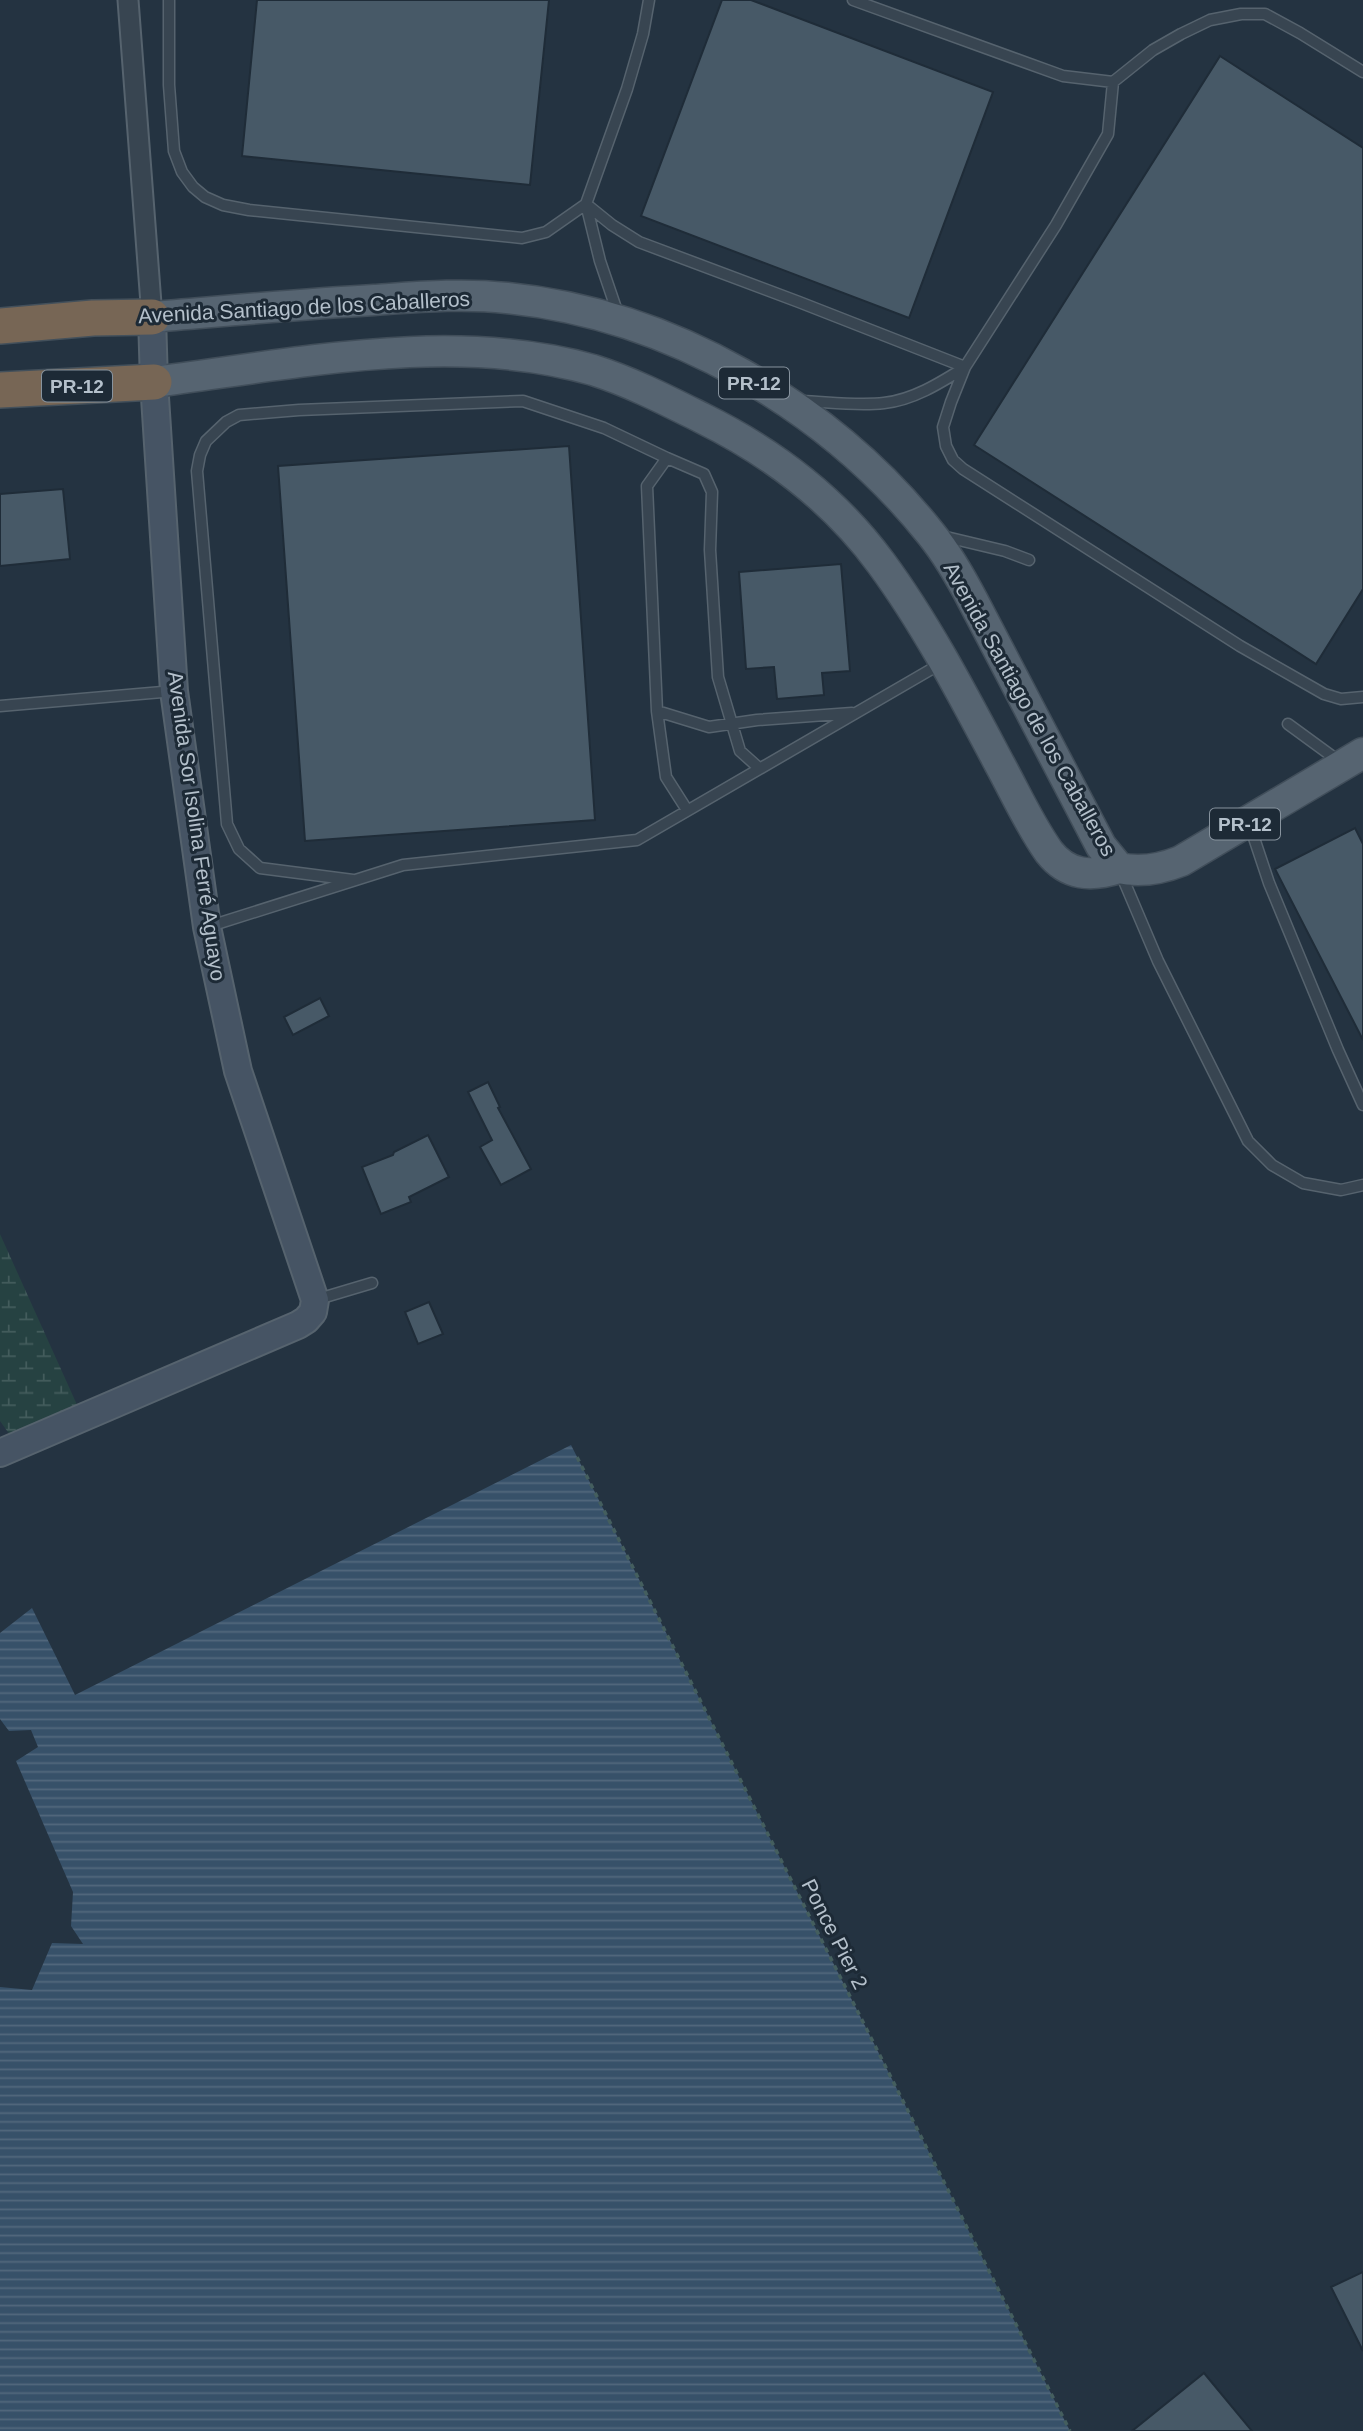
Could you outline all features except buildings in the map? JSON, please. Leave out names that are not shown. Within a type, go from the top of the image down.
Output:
[{"type":"highway","name":"Avenida Santiago de los Caballeros","points":[[0,326],[93,318],[152,317]]},
{"type":"highway","name":"Avenida Santiago de los Caballeros","points":[[0,390],[154,382]]},
{"type":"main road","name":"Avenida Santiago de los Caballeros","points":[[152,317],[353,301],[467,296],[507,298],[557,305],[621,321],[690,349],[739,373],[829,432],[859,456],[932,534],[974,601],[1101,846],[1119,868]]},
{"type":"main road","name":"Avenida Santiago de los Caballeros","points":[[154,382],[370,355],[445,351],[519,355],[555,361],[625,382],[660,396],[757,447],[821,498],[879,560],[943,663],[1042,842],[1056,861],[1071,871],[1101,874],[1119,868],[1140,871],[1172,865],[1353,759]]},
{"type":"street","points":[[128,0],[152,317]]},
{"type":"street","name":"Avenida Sor Isolina Ferré Aguayo","points":[[152,317],[174,691],[207,927],[238,1071],[315,1300]]},
{"type":"street","points":[[0,1453],[306,1320],[313,1312],[315,1300]]},
{"type":"lane","points":[[169,0],[169,97],[174,152],[182,172],[193,187],[214,202],[249,210],[522,238],[546,232],[586,204]]},
{"type":"lane","points":[[621,321],[600,261],[586,204],[627,89],[643,34],[649,0]]},
{"type":"lane","points":[[853,0],[1063,76],[1113,82],[1153,50],[1181,34],[1210,20],[1241,14],[1265,14],[1363,72]]},
{"type":"lane","points":[[1113,82],[1108,134],[1049,236],[965,368],[943,427],[946,446],[953,460],[963,470],[1240,646],[1324,694],[1341,699],[1363,697]]},
{"type":"lane","points":[[586,204],[639,242],[775,292],[965,368]]},
{"type":"lane","points":[[784,401],[882,403],[915,394],[965,368]]},
{"type":"lane","points":[[353,880],[260,868],[239,849],[227,824],[197,471],[206,441],[226,422],[239,415],[523,401],[604,428],[704,474],[712,492],[710,550],[718,677],[740,751],[759,768]]},
{"type":"lane","points":[[667,458],[647,486],[657,711],[666,777],[687,810]]},
{"type":"lane","points":[[932,534],[1004,551],[1029,561]]},
{"type":"lane","points":[[207,927],[403,865],[637,839],[943,663]]},
{"type":"lane","points":[[0,706],[174,691]]},
{"type":"lane","points":[[657,711],[709,727],[856,712]]},
{"type":"lane","points":[[1288,724],[1353,759]]},
{"type":"lane","points":[[1248,822],[1269,883],[1363,1105]]},
{"type":"lane","points":[[1119,868],[1158,961],[1248,1141],[1272,1165],[1303,1183],[1341,1190],[1363,1185]]},
{"type":"lane","points":[[315,1300],[372,1283]]},
{"type":"path","name":"Ponce Pier 2","points":[[577,1457],[1070,2431]]},
{"type":"green space","points":[[0,1234],[78,1407],[10,1435],[0,1421]]},
{"type":"water","points":[[571,1445],[1070,2431],[0,2431],[0,1987],[32,1990],[52,1943],[83,1944],[71,1926],[73,1892],[16,1761],[38,1747],[31,1730],[9,1731],[0,1719],[0,1633],[32,1608],[75,1695]]}]
